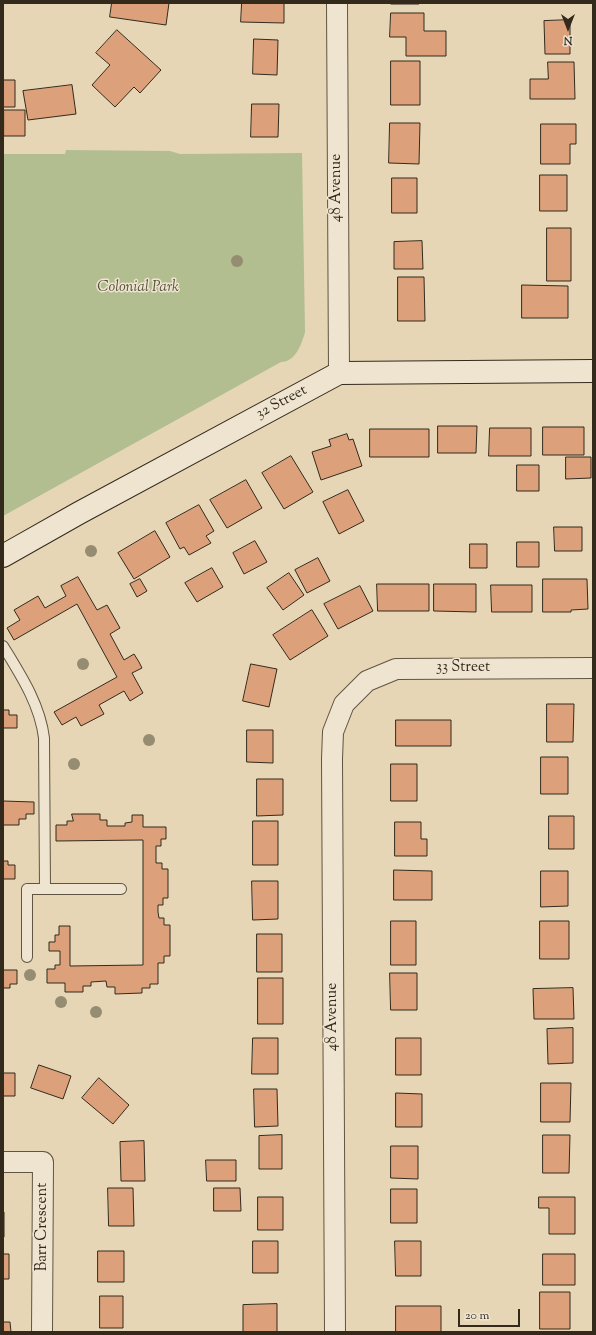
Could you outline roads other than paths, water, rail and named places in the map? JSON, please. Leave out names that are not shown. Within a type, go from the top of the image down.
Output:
[{"type":"street","name":"48 Avenue","points":[[337,3],[339,373]]},
{"type":"street","name":"32 Street","points":[[3,556],[79,513],[339,373],[593,371]]},
{"type":"street","name":"33 Street","points":[[344,704],[367,681],[396,669],[593,668]]},
{"type":"street","name":"48 Avenue","points":[[335,1332],[332,759],[333,732],[344,704]]},
{"type":"street","name":"Barr Crescent","points":[[3,1162],[43,1162],[42,1332]]},
{"type":"lane","points":[[3,646],[33,700],[43,726],[45,889]]},
{"type":"lane","points":[[27,957],[27,889],[121,889]]},
{"type":"park label","name":"Colonial Park","points":[[138,288]]}]
